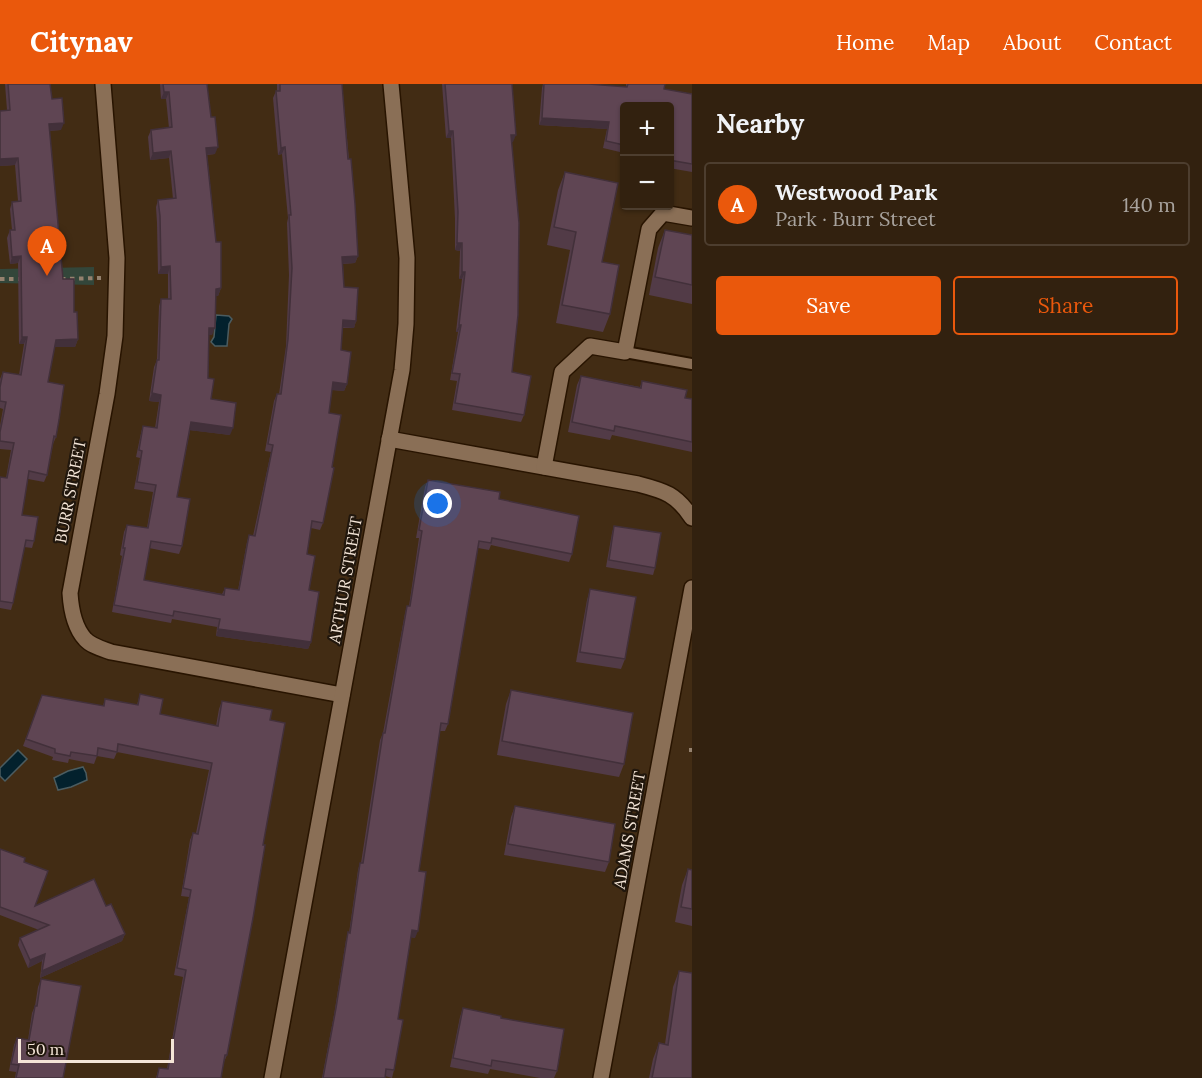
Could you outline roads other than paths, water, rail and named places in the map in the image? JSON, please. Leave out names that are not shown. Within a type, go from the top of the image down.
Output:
[{"type":"street","name":"BURR STREET","points":[[102,84],[117,277],[115,336],[107,394],[70,593],[70,609],[78,629],[86,640],[111,652],[342,695]]},
{"type":"street","name":"ARTHUR STREET","points":[[272,1078],[402,370],[408,292],[407,258],[391,84]]},
{"type":"street","points":[[544,467],[562,372],[590,346],[625,352],[649,229],[663,213],[692,218]]},
{"type":"street","points":[[389,440],[638,484],[654,488],[675,498],[690,511]]},
{"type":"street","name":"ADAMS STREET","points":[[601,1078],[692,588]]},
{"type":"lane","points":[[625,352],[692,364]]},
{"type":"water","points":[[216,315],[229,316],[232,319],[229,324],[227,346],[215,346],[211,342],[214,337]]},
{"type":"water","points":[[18,750],[27,759],[5,781],[0,776],[0,768]]},
{"type":"water","points":[[83,767],[87,780],[58,790],[54,778]]},
{"type":"place","name":"Westwood Park","points":[[47,276]]}]
